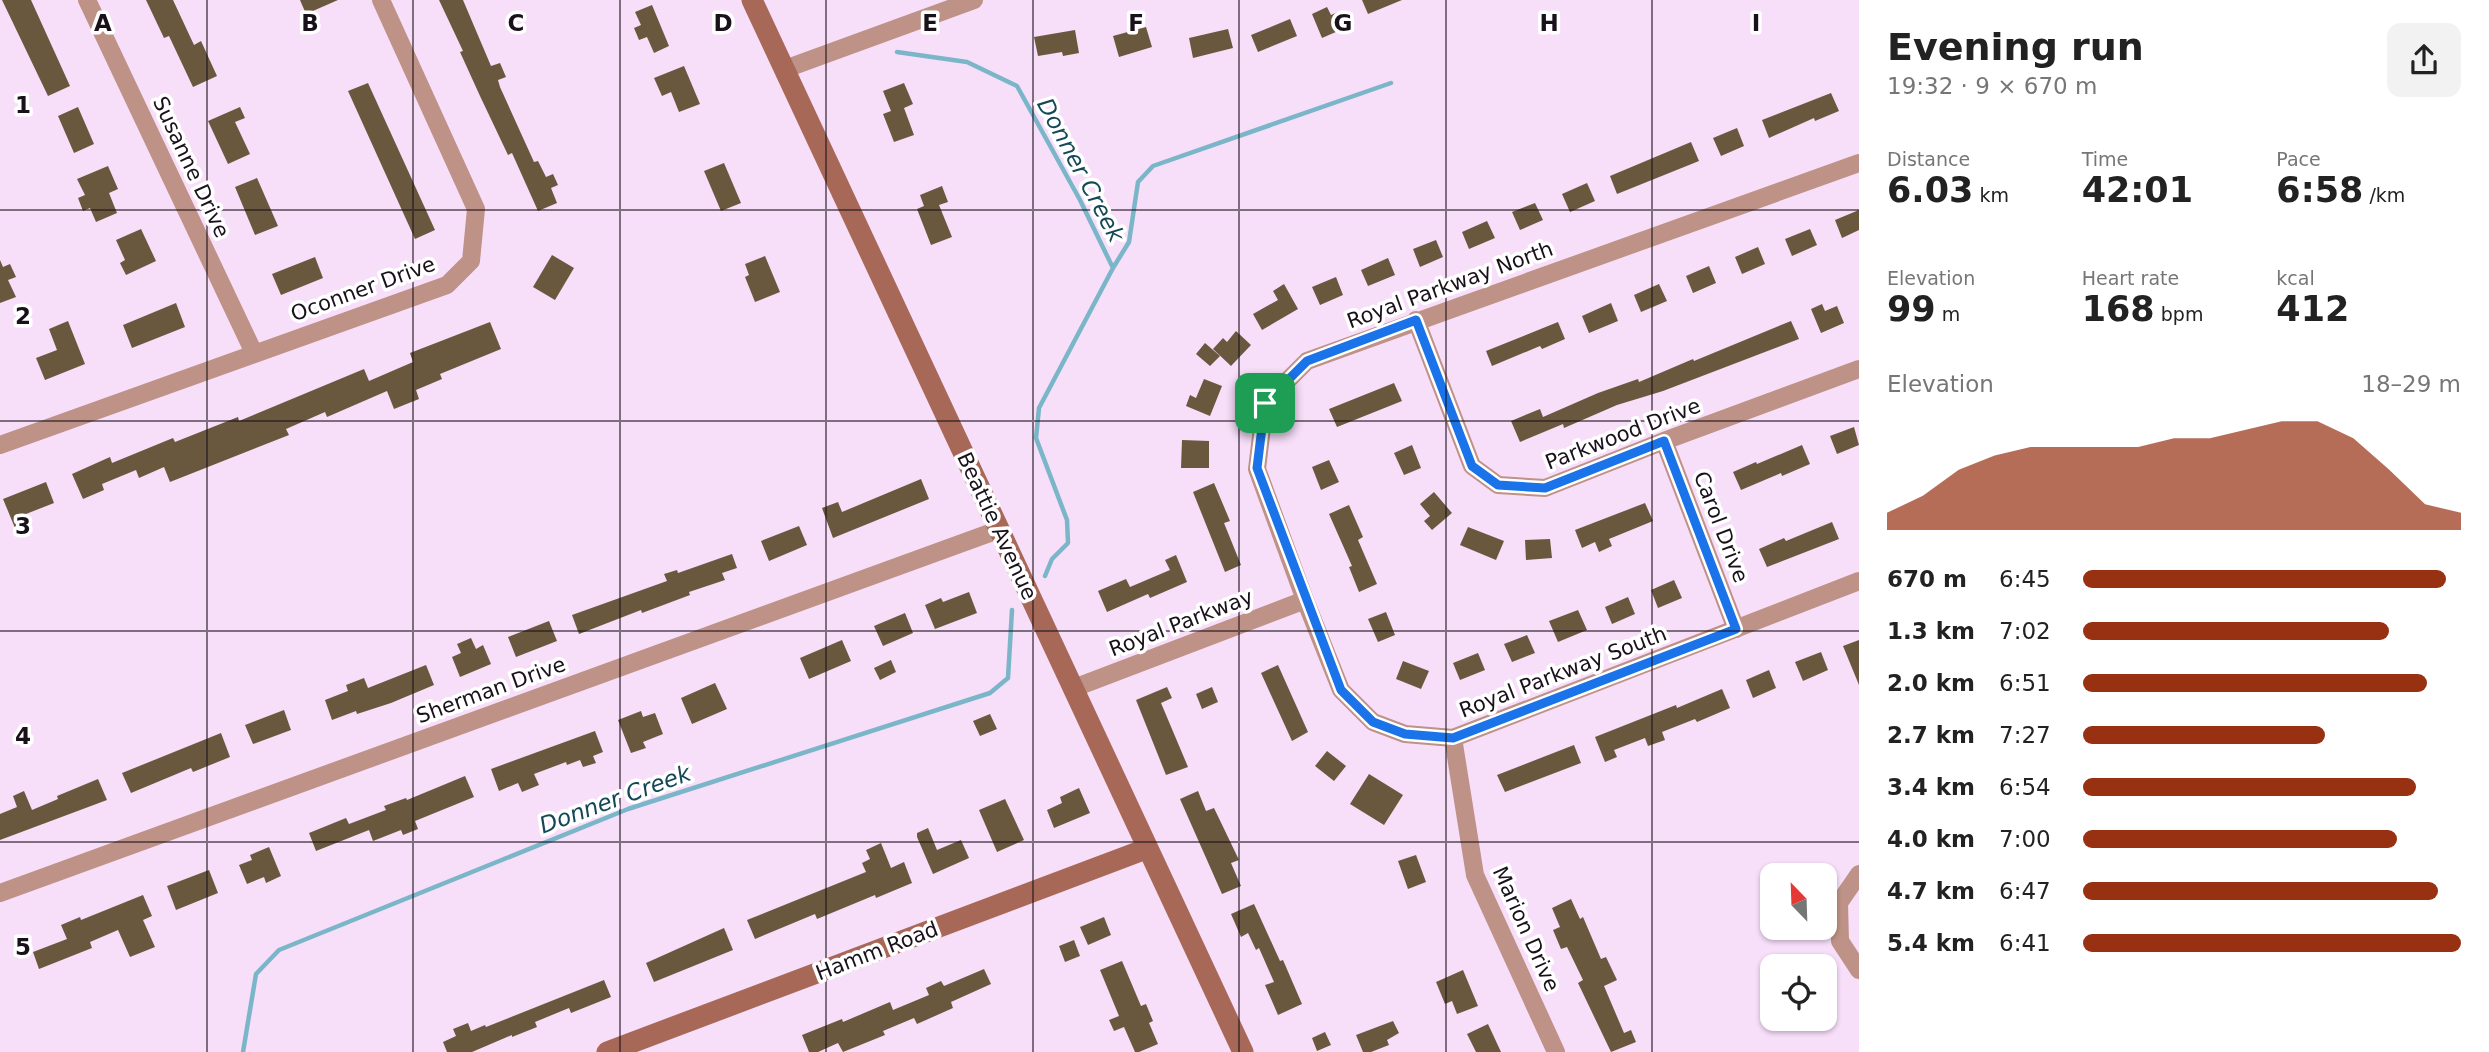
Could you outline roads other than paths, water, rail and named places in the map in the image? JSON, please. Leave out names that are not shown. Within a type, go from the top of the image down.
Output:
[{"type":"street","name":"Susanne Drive","points":[[87,0],[254,352]]},
{"type":"street","name":"Oconner Drive","points":[[1,443],[447,285],[471,261],[476,209],[381,0]]},
{"type":"street","name":"Beattie Avenue","points":[[752,0],[1243,1052]]},
{"type":"street","points":[[785,69],[974,0]]},
{"type":"street","name":"Royal Parkway North","points":[[1305,600],[1257,468],[1265,403],[1307,361],[1859,163]]},
{"type":"street","name":"Parkwood Drive","points":[[1416,320],[1472,466],[1498,485],[1545,488],[1859,369]]},
{"type":"street","name":"Carol Drive","points":[[1664,441],[1736,629]]},
{"type":"street","name":"Sherman Drive","points":[[0,893],[998,530]]},
{"type":"street","name":"Royal Parkway South","points":[[1305,600],[1341,690],[1373,722],[1405,734],[1453,738],[1859,581]]},
{"type":"street","name":"Royal Parkway","points":[[1074,688],[1305,600]]},
{"type":"street","name":"Marion Drive","points":[[1453,738],[1475,875],[1556,1052]]},
{"type":"street","name":"Hamm Road","points":[[607,1052],[1146,849]]},
{"type":"street","points":[[1859,874],[1839,903],[1840,941],[1859,970]]},
{"type":"waterway","name":"Donner Creek","points":[[897,52],[967,62],[1017,86],[1080,200],[1113,268],[1039,408],[1036,438],[1067,520],[1068,543],[1052,559],[1045,576]]},
{"type":"waterway","points":[[1113,268],[1129,242],[1138,182],[1153,166],[1391,83]]},
{"type":"waterway","name":"Donner Creek","points":[[243,1052],[256,974],[279,950],[628,809],[990,693],[1008,678],[1012,610]]}]
